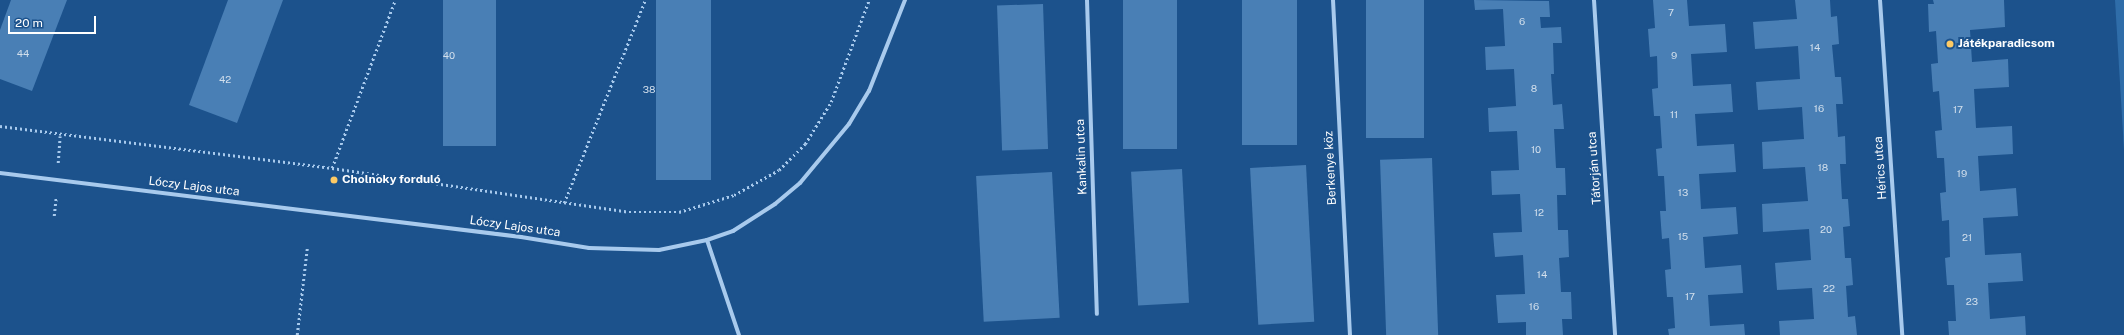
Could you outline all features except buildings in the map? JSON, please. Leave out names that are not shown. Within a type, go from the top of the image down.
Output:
[{"type":"street","name":"Lóczy Lajos utca","points":[[0,173],[521,237],[589,248],[659,250],[707,240],[733,231],[775,204],[800,183],[849,124],[869,91],[905,0]]},
{"type":"street","name":"Kankalin utca","points":[[1087,0],[1097,314]]},
{"type":"street","name":"Berkenye köz","points":[[1332,0],[1350,335]]},
{"type":"street","name":"Tátorján utca","points":[[1594,0],[1615,335]]},
{"type":"street","name":"Hérics utca","points":[[1880,0],[1902,335]]},
{"type":"street","points":[[707,240],[739,335]]},
{"type":"path","points":[[332,168],[395,0]]},
{"type":"path","points":[[564,203],[645,0]]},
{"type":"path","points":[[0,126],[332,168],[630,212],[679,212],[734,195],[779,170],[805,144],[831,102],[869,0]]},
{"type":"path","points":[[297,335],[307,249]]},
{"type":"shaded area","points":[[2115,0],[2124,0],[2124,150]]},
{"type":"place","name":"Játékparadicsom","points":[[1950,44]]},
{"type":"place","name":"Cholnoky forduló","points":[[334,180]]}]
